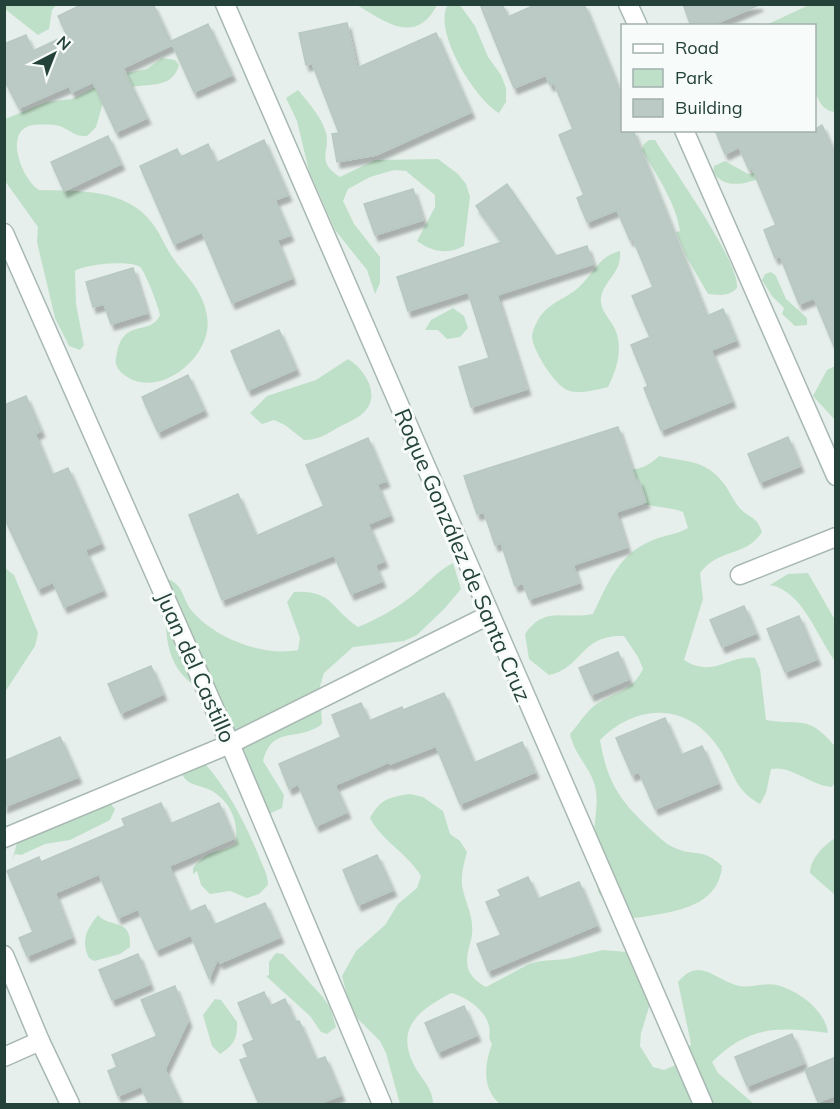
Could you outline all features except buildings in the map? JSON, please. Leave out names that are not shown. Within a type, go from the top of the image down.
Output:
[{"type":"street","name":"Roque González de Santa Cruz","points":[[225,4],[703,1104]]},
{"type":"street","points":[[628,4],[637,24]]},
{"type":"street","points":[[685,132],[836,476]]},
{"type":"street","name":"Juan del Castillo","points":[[4,232],[230,744],[382,1104]]},
{"type":"street","points":[[740,575],[836,537]]},
{"type":"street","points":[[4,838],[230,744],[489,615]]},
{"type":"street","points":[[4,955],[40,1041],[70,1104]]},
{"type":"street","points":[[4,1058],[40,1041]]},
{"type":"green space","points":[[5,4],[56,5],[52,10],[49,29],[38,35],[5,9]]},
{"type":"green space","points":[[811,4],[835,5],[835,112],[825,108],[816,92],[816,24],[768,24]]},
{"type":"green space","points":[[357,5],[437,5],[420,25],[410,28],[389,23]]},
{"type":"green space","points":[[460,5],[475,26],[488,57],[501,75],[506,88],[506,102],[499,113],[479,94],[451,48],[446,32],[447,6]]},
{"type":"green space","points":[[162,58],[175,60],[179,65],[176,73],[160,84],[128,88],[103,103],[96,127],[87,136],[77,135],[59,126],[32,125],[22,131],[17,147],[22,168],[39,190],[85,192],[115,197],[141,212],[155,227],[170,254],[198,291],[207,316],[207,332],[201,348],[178,373],[163,380],[147,383],[132,380],[119,370],[116,362],[120,342],[125,335],[150,325],[160,315],[155,298],[140,267],[127,264],[107,264],[88,266],[75,271],[76,304],[84,345],[80,350],[69,346],[55,318],[37,242],[38,227],[5,181],[5,119],[47,102],[72,99],[122,74],[147,69]]},
{"type":"green space","points":[[298,90],[323,124],[327,137],[325,160],[332,171],[340,177],[375,160],[438,159],[458,174],[466,184],[470,197],[464,246],[452,251],[440,251],[428,248],[417,241],[435,207],[435,195],[406,171],[394,170],[370,177],[348,189],[343,201],[354,224],[380,257],[380,283],[375,294],[367,270],[335,230],[309,171],[297,121],[286,98]]},
{"type":"green space","points":[[649,140],[655,140],[717,237],[735,275],[737,288],[730,293],[708,294],[686,256],[676,232],[680,231],[674,209],[642,150],[644,144]]},
{"type":"green space","points":[[725,161],[748,174],[785,167],[748,182],[728,183],[713,172],[714,166]]},
{"type":"green space","points":[[620,251],[616,271],[601,298],[603,310],[614,327],[619,342],[614,373],[608,387],[582,392],[567,390],[557,382],[540,359],[533,343],[534,329],[545,310],[577,289],[607,256]]},
{"type":"green space","points":[[771,272],[776,276],[786,299],[807,318],[807,325],[795,326],[782,314],[784,308],[772,296],[762,280],[765,274]]},
{"type":"green space","points":[[453,308],[464,316],[468,328],[460,337],[447,339],[438,330],[425,330],[431,320]]},
{"type":"green space","points":[[348,359],[360,369],[371,391],[369,406],[355,419],[322,436],[304,440],[285,425],[274,420],[262,424],[250,413],[267,396],[316,380]]},
{"type":"green space","points":[[835,366],[835,420],[813,396],[827,370]]},
{"type":"green space","points":[[659,456],[695,463],[710,470],[725,485],[736,504],[757,522],[762,532],[748,546],[716,559],[700,573],[703,599],[684,660],[695,665],[713,667],[737,659],[755,658],[760,669],[766,720],[804,723],[818,729],[826,736],[835,746],[835,782],[832,787],[816,783],[793,772],[771,769],[766,793],[760,804],[751,799],[740,787],[720,750],[708,734],[694,723],[679,716],[663,713],[646,714],[630,719],[615,728],[600,740],[606,767],[622,799],[668,844],[682,851],[709,856],[722,866],[714,888],[698,902],[666,913],[636,918],[616,911],[598,892],[594,841],[597,803],[595,788],[590,774],[574,747],[570,734],[595,705],[628,687],[639,677],[643,669],[624,636],[598,640],[569,666],[549,675],[529,659],[525,634],[540,619],[556,615],[593,614],[616,570],[631,553],[653,540],[688,528],[683,512],[643,504],[633,498],[614,471],[644,467]]},
{"type":"green space","points":[[453,563],[461,589],[417,635],[404,641],[353,647],[324,673],[320,686],[322,724],[304,733],[279,738],[267,750],[263,761],[284,795],[282,808],[271,813],[261,808],[204,691],[189,682],[172,657],[166,628],[167,579],[177,584],[192,611],[202,621],[226,637],[255,648],[284,651],[298,650],[300,638],[287,602],[294,592],[307,592],[324,597],[358,627],[399,605]]},
{"type":"green space","points":[[5,568],[14,575],[38,633],[35,646],[5,692]]},
{"type":"green space","points":[[808,573],[835,620],[835,661],[800,605],[782,589],[770,585],[788,574]]},
{"type":"green space","points":[[198,756],[225,790],[252,841],[268,881],[268,885],[259,894],[247,898],[230,891],[210,894],[201,885],[197,871],[193,874],[193,868],[204,857],[236,844],[235,821],[229,807],[212,791],[190,783],[181,772]]},
{"type":"green space","points":[[410,794],[423,797],[443,811],[450,834],[460,841],[467,852],[462,881],[472,928],[467,957],[468,966],[474,979],[486,987],[529,964],[541,961],[566,959],[603,950],[639,953],[656,985],[641,1033],[640,1046],[653,1067],[664,1070],[676,1065],[691,1044],[678,982],[693,971],[708,972],[740,986],[772,984],[794,992],[816,1009],[828,1033],[794,1030],[766,1031],[739,1041],[712,1062],[718,1073],[754,1104],[500,1104],[487,1084],[487,1060],[492,1044],[487,1020],[474,1005],[451,993],[418,1016],[408,1034],[411,1058],[430,1091],[433,1104],[400,1104],[386,1053],[380,1041],[351,1012],[342,976],[356,951],[385,925],[398,904],[417,888],[421,876],[409,860],[381,834],[370,818],[386,800]]},
{"type":"green space","points":[[106,799],[115,809],[110,820],[70,840],[45,844],[21,855],[15,854],[12,861],[17,843],[25,833]]},
{"type":"green space","points":[[835,838],[835,895],[810,873],[812,863],[818,853]]},
{"type":"green space","points":[[98,915],[128,931],[130,947],[120,954],[94,961],[89,958],[85,941],[90,926]]},
{"type":"green space","points":[[276,953],[283,954],[330,1007],[336,1027],[327,1034],[321,1032],[310,1016],[266,976],[269,975],[269,962]]},
{"type":"green space","points":[[215,999],[221,1000],[237,1022],[234,1041],[220,1054],[212,1046],[203,1015]]}]
